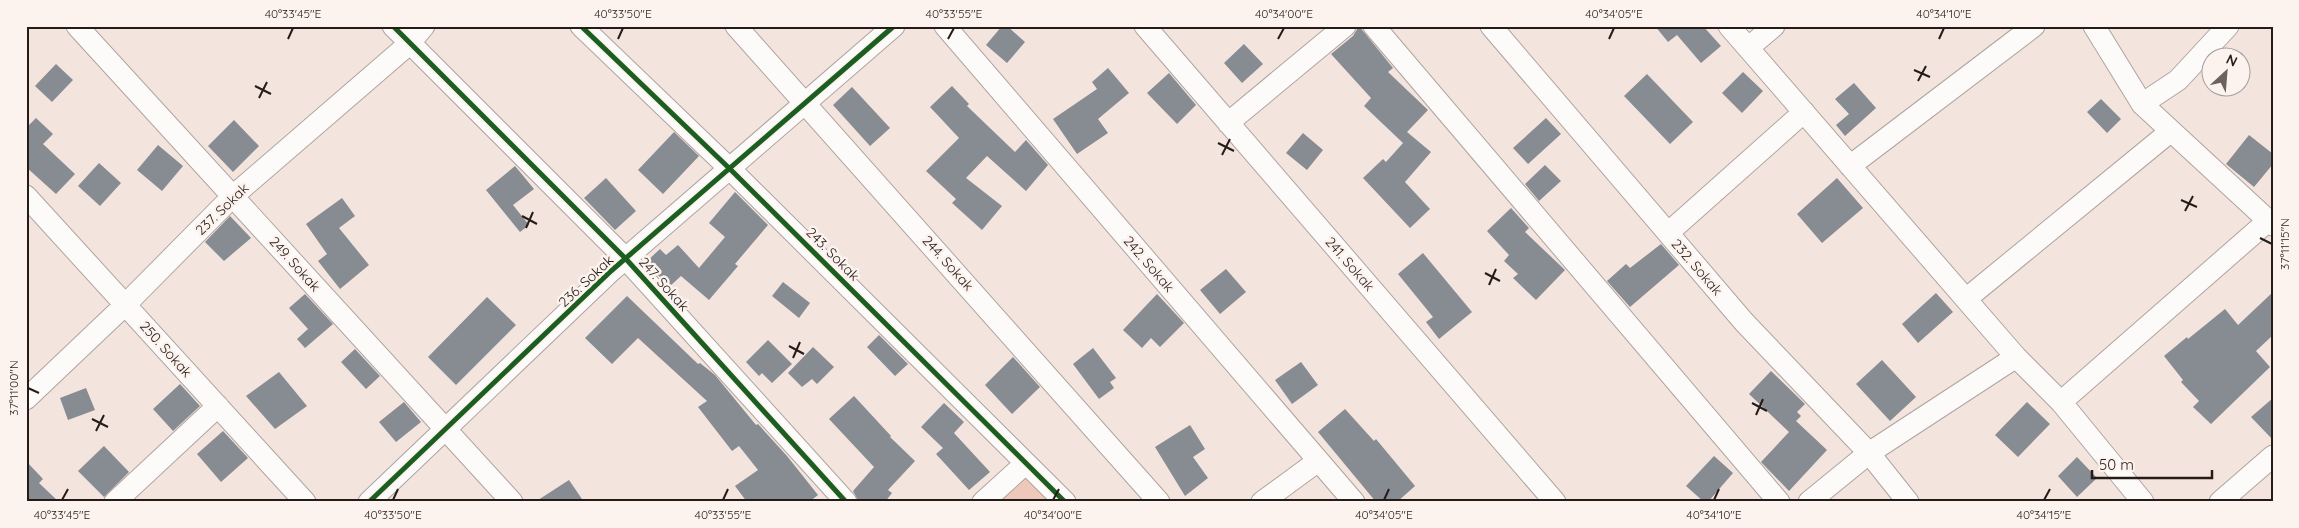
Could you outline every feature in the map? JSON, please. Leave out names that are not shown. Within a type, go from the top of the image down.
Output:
[{"type":"street","name":"249. Sokak","points":[[77,26],[512,502]]},
{"type":"street","name":"247. Sokak","points":[[393,26],[626,259],[846,502]]},
{"type":"street","name":"237. Sokak","points":[[26,399],[125,305],[233,196],[409,44],[424,26]]},
{"type":"street","name":"243. Sokak","points":[[581,26],[730,168],[1065,502]]},
{"type":"street","name":"244. Sokak","points":[[736,26],[1159,502]]},
{"type":"street","name":"236. Sokak","points":[[369,502],[626,259],[894,26]]},
{"type":"street","name":"242. Sokak","points":[[945,26],[1354,502]]},
{"type":"street","name":"241. Sokak","points":[[1145,26],[1543,498]]},
{"type":"street","points":[[1228,123],[1345,26]]},
{"type":"street","points":[[1374,26],[1779,502]]},
{"type":"street","name":"232. Sokak","points":[[1491,26],[1744,322],[1869,453],[1908,502]]},
{"type":"street","points":[[1729,26],[2016,357],[2061,402],[2144,502]]},
{"type":"street","points":[[1748,48],[1774,26]]},
{"type":"street","points":[[1850,166],[2034,26]]},
{"type":"street","points":[[2061,402],[2271,223],[2142,104],[2094,26]]},
{"type":"street","points":[[2142,104],[2178,80],[2228,26]]},
{"type":"street","points":[[1668,233],[1804,112]]},
{"type":"street","points":[[1966,299],[2171,131]]},
{"type":"street","name":"250. Sokak","points":[[26,196],[305,502]]},
{"type":"street","points":[[1809,502],[1869,453],[2016,357]]},
{"type":"street","points":[[114,502],[218,406]]},
{"type":"street","points":[[2220,502],[2273,456]]},
{"type":"street","points":[[1262,502],[1318,461]]},
{"type":"street","points":[[983,502],[1026,463]]},
{"type":"shaded area","points":[[1021,477],[1033,477],[1058,502],[993,502]]},
{"type":"building","points":[[1002,26],[1007,26],[1025,42],[1007,63],[986,45]]},
{"type":"building","points":[[1359,26],[1393,68],[1388,72],[1428,110],[1407,132],[1431,152],[1405,182],[1430,209],[1410,228],[1363,178],[1383,159],[1386,162],[1403,143],[1364,106],[1371,98],[1331,54],[1353,36]]},
{"type":"building","points":[[1655,26],[1703,26],[1721,46],[1701,63],[1677,35],[1668,42]]},
{"type":"building","points":[[1244,44],[1263,64],[1242,83],[1224,63]]},
{"type":"building","points":[[56,64],[73,80],[52,102],[35,86]]},
{"type":"building","points":[[1108,68],[1129,93],[1098,119],[1108,133],[1077,154],[1053,119],[1097,89],[1092,82]]},
{"type":"building","points":[[1743,72],[1763,91],[1742,113],[1722,93]]},
{"type":"building","points":[[1169,73],[1196,105],[1177,124],[1147,93]]},
{"type":"building","points":[[1647,74],[1693,122],[1670,144],[1624,96]]},
{"type":"building","points":[[1854,83],[1876,108],[1845,136],[1836,125],[1849,114],[1835,99]]},
{"type":"building","points":[[952,86],[969,104],[967,106],[1015,152],[1026,140],[1048,165],[1026,191],[987,156],[966,178],[1002,206],[982,230],[952,203],[956,199],[926,171],[959,138],[930,107]]},
{"type":"building","points":[[852,87],[890,128],[870,146],[833,105]]},
{"type":"building","points":[[2101,99],[2121,119],[2107,133],[2087,112]]},
{"type":"building","points":[[36,118],[53,134],[43,144],[75,174],[56,194],[26,167],[26,128]]},
{"type":"building","points":[[1546,118],[1561,134],[1528,164],[1513,148]]},
{"type":"building","points":[[234,120],[259,146],[233,172],[208,146]]},
{"type":"building","points":[[674,132],[699,156],[663,194],[638,170]]},
{"type":"building","points":[[1303,133],[1323,150],[1307,170],[1286,153]]},
{"type":"building","points":[[2249,135],[2273,154],[2273,164],[2254,187],[2226,164]]},
{"type":"building","points":[[158,145],[183,166],[162,191],[137,170]]},
{"type":"building","points":[[99,163],[121,183],[100,206],[78,186]]},
{"type":"building","points":[[1545,165],[1561,181],[1539,201],[1525,184]]},
{"type":"building","points":[[515,166],[534,189],[513,205],[529,225],[520,232],[486,190]]},
{"type":"building","points":[[606,178],[636,211],[615,230],[584,198]]},
{"type":"building","points":[[1837,178],[1863,208],[1822,243],[1797,214]]},
{"type":"building","points":[[735,192],[768,225],[735,264],[738,266],[709,300],[681,276],[669,287],[646,262],[660,249],[666,255],[678,245],[699,268],[725,237],[709,223]]},
{"type":"building","points":[[342,198],[355,216],[339,228],[369,265],[340,289],[318,261],[327,254],[306,224]]},
{"type":"building","points":[[1511,208],[1529,228],[1525,232],[1565,270],[1536,300],[1513,278],[1518,274],[1504,261],[1509,255],[1487,231]]},
{"type":"building","points":[[230,216],[251,238],[224,261],[205,242]]},
{"type":"building","points":[[1661,244],[1679,265],[1630,307],[1607,281],[1626,264],[1630,268]]},
{"type":"building","points":[[1423,253],[1472,312],[1439,339],[1426,322],[1433,317],[1398,274]]},
{"type":"building","points":[[1226,269],[1246,292],[1220,314],[1200,290]]},
{"type":"building","points":[[783,282],[810,303],[799,318],[772,296]]},
{"type":"building","points":[[2273,292],[2273,335],[2256,351],[2270,367],[2211,424],[2193,407],[2199,401],[2181,382],[2183,380],[2164,356],[2225,309],[2238,325]]},
{"type":"building","points":[[1936,293],[1953,312],[1918,343],[1902,324]]},
{"type":"building","points":[[305,294],[333,324],[305,348],[297,339],[308,329],[289,308]]},
{"type":"building","points":[[1157,294],[1184,323],[1160,347],[1151,338],[1142,348],[1123,330]]},
{"type":"building","points":[[627,296],[698,364],[700,363],[715,375],[756,425],[758,424],[787,456],[818,495],[809,502],[747,502],[735,486],[758,470],[739,446],[732,451],[698,407],[707,401],[638,338],[612,364],[585,338]]},
{"type":"building","points":[[487,297],[516,325],[456,385],[428,357]]},
{"type":"building","points":[[879,335],[908,364],[895,376],[867,347]]},
{"type":"building","points":[[768,340],[792,364],[772,383],[762,373],[759,376],[746,362]]},
{"type":"building","points":[[813,347],[834,367],[817,384],[812,379],[802,387],[788,373]]},
{"type":"building","points":[[1093,348],[1116,378],[1110,382],[1114,388],[1099,399],[1073,364]]},
{"type":"building","points":[[355,349],[380,376],[366,389],[341,362]]},
{"type":"building","points":[[1013,357],[1040,387],[1012,414],[985,385]]},
{"type":"building","points":[[1882,360],[1916,397],[1890,421],[1856,384]]},
{"type":"building","points":[[1301,362],[1318,385],[1292,404],[1275,380]]},
{"type":"building","points":[[1771,371],[1805,404],[1797,412],[1801,416],[1796,421],[1827,450],[1789,491],[1761,462],[1789,432],[1749,394]]},
{"type":"building","points":[[279,372],[307,406],[275,429],[246,396]]},
{"type":"building","points":[[180,384],[200,406],[173,431],[153,409]]},
{"type":"building","points":[[86,388],[95,410],[68,420],[60,398]]},
{"type":"building","points":[[854,396],[890,437],[915,461],[888,490],[892,493],[885,502],[860,502],[858,500],[853,491],[874,467],[829,419]]},
{"type":"building","points":[[2273,398],[2273,440],[2251,417]]},
{"type":"building","points":[[404,402],[421,422],[396,442],[379,422]]},
{"type":"building","points":[[2027,402],[2050,424],[2018,457],[1995,435]]},
{"type":"building","points":[[944,403],[964,422],[954,433],[990,472],[969,490],[936,454],[943,448],[921,427]]},
{"type":"building","points":[[1345,409],[1374,441],[1376,439],[1415,486],[1397,502],[1376,502],[1318,432]]},
{"type":"building","points":[[1190,425],[1205,449],[1193,457],[1208,478],[1185,496],[1155,447]]},
{"type":"building","points":[[223,431],[248,458],[221,482],[197,454]]},
{"type":"building","points":[[104,446],[129,472],[104,497],[78,471]]},
{"type":"building","points":[[1714,456],[1733,473],[1708,502],[1704,502],[1686,486]]},
{"type":"building","points":[[2077,457],[2097,478],[2077,497],[2058,476]]},
{"type":"building","points":[[26,461],[43,479],[39,483],[59,502],[26,502]]},
{"type":"building","points":[[569,480],[584,502],[535,502]]},
{"type":"cycle path","points":[[393,26],[626,259],[846,502]]},
{"type":"cycle path","points":[[581,26],[730,169],[1065,502]]},
{"type":"cycle path","points":[[369,502],[611,271],[894,26]]}]
